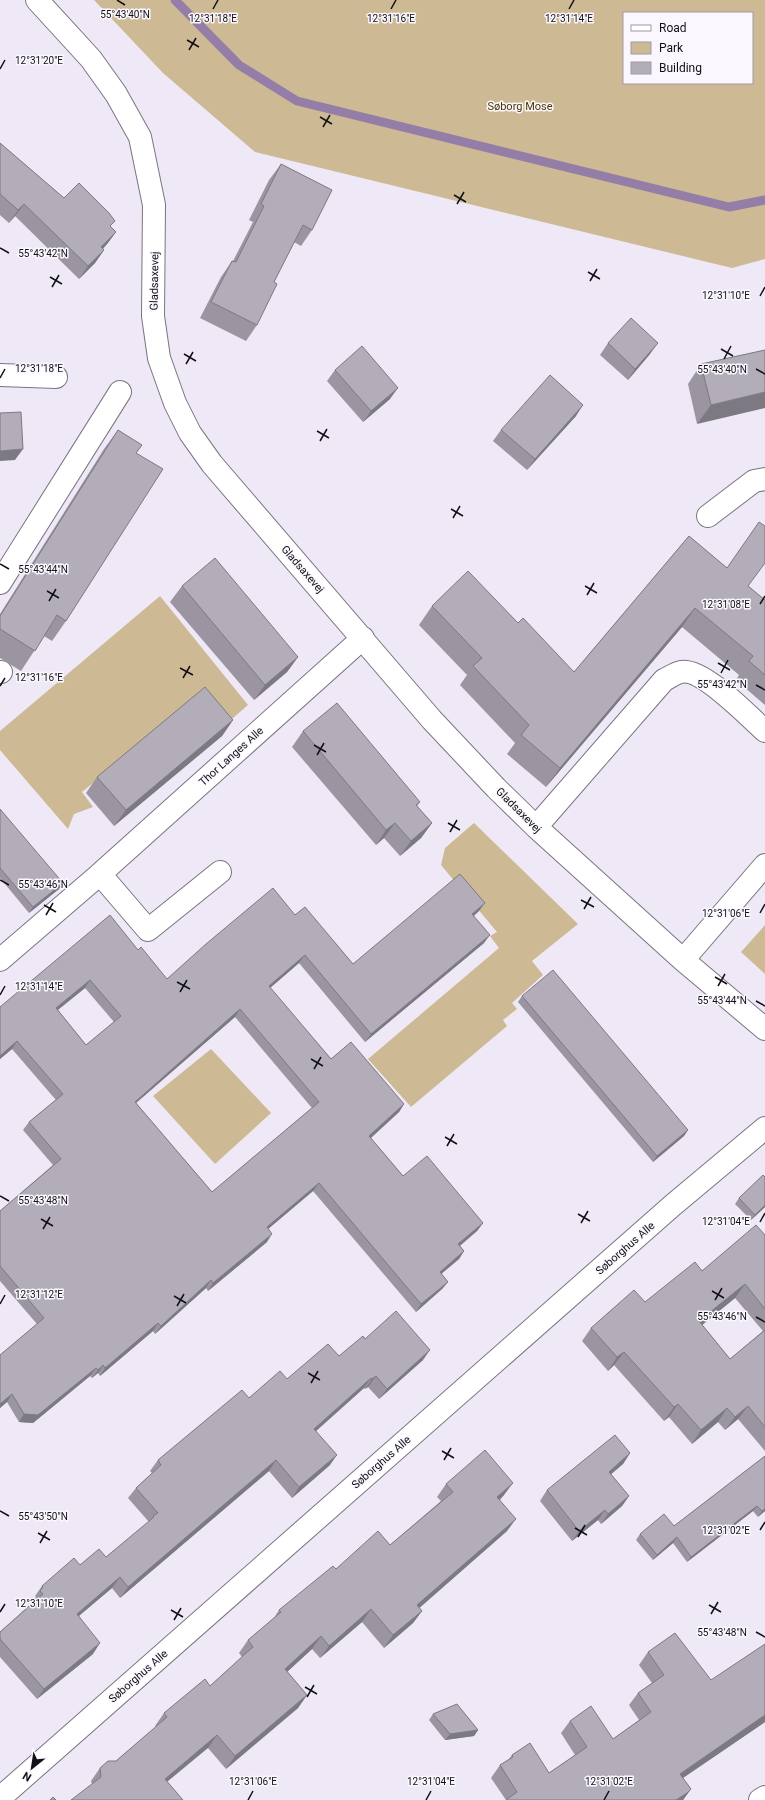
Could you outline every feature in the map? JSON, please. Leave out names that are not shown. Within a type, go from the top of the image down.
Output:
[{"type":"street","name":"Gladsaxevej","points":[[37,0],[91,59],[116,94],[140,137],[154,205],[153,316],[159,358],[178,409],[190,433],[212,464],[432,720],[536,827],[683,960],[765,1029]]},
{"type":"street","points":[[0,375],[56,377]]},
{"type":"street","points":[[0,584],[120,392]]},
{"type":"street","points":[[708,516],[754,482],[765,479]]},
{"type":"street","name":"Thor Langes Alle","points":[[0,960],[100,874],[363,638]]},
{"type":"street","points":[[536,827],[664,680],[681,672],[700,675],[765,731]]},
{"type":"street","points":[[683,960],[765,865]]},
{"type":"street","points":[[100,874],[148,930],[220,872]]},
{"type":"street","name":"Søborghus Alle","points":[[0,1798],[673,1205],[765,1128]]},
{"type":"street","points":[[760,1800],[765,1797]]},
{"type":"green space","name":"Søborg Mose","points":[[94,0],[765,0],[765,259],[732,268],[255,152],[163,73]]},
{"type":"green space","points":[[160,596],[248,705],[226,724],[199,696],[82,792],[93,807],[74,814],[68,829],[0,750],[0,731]]},
{"type":"green space","points":[[474,823],[578,924],[532,961],[543,975],[512,1003],[517,1009],[503,1020],[507,1026],[411,1107],[368,1059],[499,948],[490,936],[497,932],[441,865],[445,848]]},
{"type":"green space","points":[[765,925],[765,974],[741,952]]},
{"type":"green space","points":[[211,1049],[271,1113],[215,1164],[153,1096]]},
{"type":"building","points":[[0,143],[64,198],[79,183],[115,221],[110,226],[116,232],[101,247],[104,250],[88,266],[24,204],[18,210],[0,194]]},
{"type":"building","points":[[281,164],[332,190],[312,230],[303,225],[274,282],[277,284],[257,325],[211,302],[232,261],[236,262],[264,206],[261,204]]},
{"type":"building","points":[[631,318],[658,343],[635,369],[608,343]]},
{"type":"building","points":[[362,346],[398,388],[371,411],[335,370]]},
{"type":"building","points":[[765,350],[765,392],[711,405],[701,364]]},
{"type":"building","points":[[550,375],[583,405],[535,459],[501,430]]},
{"type":"building","points":[[21,412],[23,449],[0,451],[0,413]]},
{"type":"building","points":[[118,430],[142,445],[136,453],[163,469],[66,621],[57,615],[35,651],[0,629],[0,616]]},
{"type":"building","points":[[759,522],[765,526],[765,563],[748,586],[765,600],[765,675],[749,661],[753,656],[695,608],[560,768],[521,735],[529,725],[473,666],[482,658],[432,606],[468,571],[518,623],[523,618],[574,672],[689,536],[727,568]]},
{"type":"building","points":[[215,558],[298,657],[265,685],[182,586]]},
{"type":"building","points":[[205,687],[233,720],[126,810],[97,777]]},
{"type":"building","points":[[337,703],[420,802],[416,805],[432,823],[411,841],[395,823],[386,830],[303,731]]},
{"type":"building","points":[[0,809],[63,883],[33,907],[0,868]]},
{"type":"building","points":[[460,874],[485,903],[472,914],[490,935],[371,1034],[305,955],[269,986],[331,1059],[351,1042],[404,1104],[369,1136],[403,1176],[427,1156],[483,1223],[458,1244],[464,1251],[440,1272],[448,1282],[421,1304],[319,1183],[267,1227],[272,1234],[213,1283],[211,1280],[161,1326],[158,1323],[105,1368],[103,1365],[98,1370],[96,1368],[38,1415],[24,1414],[12,1394],[0,1404],[0,1355],[44,1318],[0,1266],[0,1211],[61,1159],[29,1122],[63,1094],[17,1041],[0,1056],[0,1007],[110,915],[138,950],[141,947],[167,979],[273,888],[295,915],[305,907],[353,964]],"holes":[[[90,980],[121,1016],[86,1045],[56,1008]],[[240,1009],[319,1102],[212,1192],[135,1102]]]},
{"type":"building","points":[[553,970],[688,1130],[657,1156],[522,996]]},
{"type":"building","points":[[763,1175],[765,1177],[765,1205],[755,1215],[739,1198]]},
{"type":"building","points":[[756,1225],[765,1235],[765,1309],[745,1284],[699,1321],[730,1359],[765,1330],[765,1427],[748,1406],[735,1417],[727,1408],[701,1430],[678,1404],[674,1407],[624,1352],[617,1357],[591,1328],[634,1290],[645,1302],[695,1262],[702,1271]]},
{"type":"building","points":[[396,1311],[430,1350],[387,1389],[376,1376],[372,1379],[371,1378],[314,1429],[337,1455],[299,1487],[276,1460],[128,1587],[120,1577],[77,1614],[100,1643],[44,1689],[0,1639],[0,1632],[43,1594],[40,1591],[43,1587],[42,1586],[74,1558],[80,1565],[99,1549],[106,1557],[158,1513],[136,1488],[161,1465],[158,1460],[242,1390],[249,1398],[280,1371],[287,1379],[328,1344],[339,1356],[363,1336],[365,1339]]},
{"type":"building","points":[[615,1435],[630,1453],[609,1472],[629,1496],[608,1514],[605,1510],[579,1531],[547,1490]]},
{"type":"building","points":[[485,1450],[513,1483],[497,1497],[516,1519],[417,1605],[422,1611],[393,1635],[371,1609],[329,1646],[321,1636],[285,1669],[307,1695],[235,1756],[217,1735],[165,1779],[183,1800],[71,1800],[101,1777],[100,1768],[108,1761],[116,1761],[167,1717],[164,1713],[205,1679],[210,1686],[253,1647],[248,1640],[281,1612],[279,1610],[333,1566],[336,1569],[378,1531],[390,1545],[453,1492],[446,1484]]},
{"type":"building","points":[[765,1456],[765,1509],[762,1511],[757,1506],[691,1557],[677,1537],[657,1555],[640,1534],[664,1514],[674,1526]]},
{"type":"building","points":[[675,1633],[711,1680],[765,1644],[765,1715],[680,1774],[691,1789],[687,1793],[676,1800],[506,1800],[517,1792],[500,1765],[513,1757],[512,1755],[530,1743],[549,1773],[587,1747],[570,1721],[591,1706],[613,1739],[651,1712],[638,1693],[664,1675],[648,1652]]},
{"type":"building","points":[[457,1704],[478,1730],[450,1734],[433,1714]]},
{"type":"waterway","points":[[175,0],[239,65],[297,101],[729,207],[765,200]]}]
